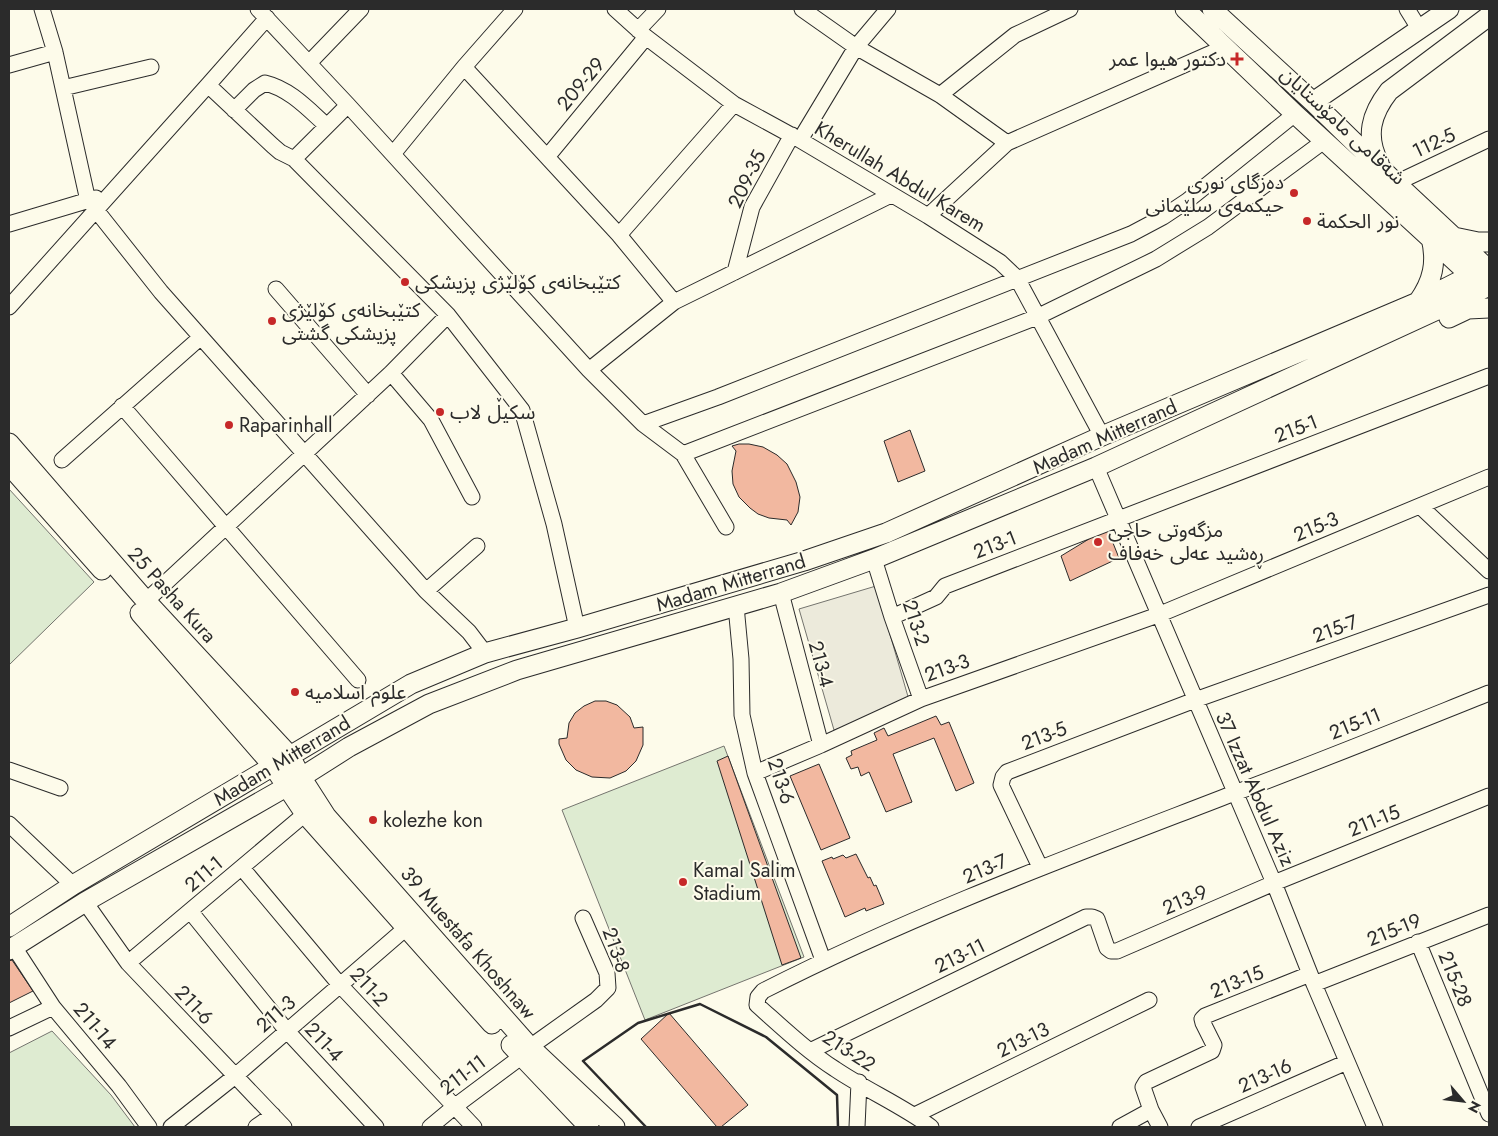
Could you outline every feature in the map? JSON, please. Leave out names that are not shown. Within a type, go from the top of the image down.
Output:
[{"type":"main road","name":"شەقامی مامۆستایان","points":[[1185,9],[1324,141],[1431,238],[1486,278]]},
{"type":"main road","name":"شەقامی مامۆستایان","points":[[1212,9],[1313,102],[1454,237],[1486,278]]},
{"type":"main road","points":[[1313,102],[1449,9]]},
{"type":"main road","points":[[1390,177],[1378,160],[1371,139],[1375,112],[1389,91],[1489,16]]},
{"type":"main road","points":[[1401,42],[1404,59],[1419,68]]},
{"type":"main road","points":[[1454,237],[1478,242],[1489,242]]},
{"type":"main road","points":[[1418,302],[1426,291],[1433,272],[1434,251],[1431,238]]},
{"type":"main road","name":"Madam Mitterrand","points":[[9,927],[73,886],[411,684],[485,653],[804,561],[886,533],[1102,436],[1418,302],[1486,278]]},
{"type":"main road","name":"Madam Mitterrand","points":[[11,949],[85,902],[293,782],[349,747],[429,704],[517,670],[781,593],[874,559],[1096,467],[1352,350],[1486,278]]},
{"type":"main road","points":[[1352,350],[1371,350],[1468,309],[1489,308]]},
{"type":"main road","name":"25 Pasha Kura","points":[[9,443],[146,601],[290,756],[293,782]]},
{"type":"main road","name":"25 Pasha Kura","points":[[9,465],[273,766],[293,782]]},
{"type":"main road","name":"39 Muestafa Khoshnaw","points":[[293,782],[305,814],[406,928],[526,1052],[615,1127]]},
{"type":"main road","name":"39 Muestafa Khoshnaw","points":[[293,782],[326,816],[589,1127]]},
{"type":"street","points":[[42,9],[55,52],[92,205],[161,292],[426,592],[468,632],[485,653]]},
{"type":"street","points":[[309,64],[361,9]]},
{"type":"street","points":[[394,154],[464,67],[515,9]]},
{"type":"street","name":"Kherullah Abdul Karem","points":[[614,9],[642,34],[734,104],[796,138],[928,216],[1000,262],[1017,278],[1102,436]]},
{"type":"street","name":"209-29","points":[[547,157],[642,34],[658,9]]},
{"type":"street","points":[[802,9],[856,46],[940,95],[1007,143]]},
{"type":"street","name":"209-35","points":[[735,272],[752,208],[856,46],[888,9]]},
{"type":"street","points":[[940,95],[1015,35],[1070,9]]},
{"type":"street","points":[[1407,9],[1420,30]]},
{"type":"street","points":[[9,224],[92,205],[109,195],[208,85],[262,13],[394,154],[589,370],[643,424],[683,454],[726,527]]},
{"type":"street","points":[[928,216],[1007,143],[1225,47]]},
{"type":"street","points":[[9,65],[55,52]]},
{"type":"street","points":[[64,88],[150,67]]},
{"type":"street","points":[[464,67],[620,235],[674,302]]},
{"type":"street","points":[[234,110],[254,90],[265,83],[275,85],[288,92],[327,126]]},
{"type":"street","points":[[208,85],[273,146],[294,159],[448,315],[522,410],[554,524],[577,628]]},
{"type":"street","points":[[620,235],[734,104]]},
{"type":"street","points":[[294,159],[348,105]]},
{"type":"street","points":[[643,424],[718,397],[1131,234],[1163,217],[1187,201],[1295,114]]},
{"type":"street","name":"112-5","points":[[1390,177],[1489,139]]},
{"type":"street","points":[[683,454],[1037,317],[1156,259],[1185,242],[1324,141]]},
{"type":"street","points":[[589,370],[674,302],[891,195]]},
{"type":"street","points":[[9,307],[92,205]]},
{"type":"street","points":[[276,289],[368,395]]},
{"type":"street","points":[[146,601],[304,452],[391,374],[448,315]]},
{"type":"street","points":[[62,460],[201,337]]},
{"type":"street","points":[[391,374],[431,420],[472,497]]},
{"type":"street","name":"215-1","points":[[1118,519],[1489,376]]},
{"type":"street","points":[[122,406],[358,680]]},
{"type":"street","name":"37 Izzat Abdul Aziz","points":[[1096,467],[1274,884],[1375,1127]]},
{"type":"street","name":"215-3","points":[[1158,614],[1489,477]]},
{"type":"street","points":[[1420,506],[1489,571]]},
{"type":"street","name":"213-1","points":[[892,617],[936,597],[946,586],[1118,519]]},
{"type":"street","points":[[426,592],[477,546]]},
{"type":"street","name":"213-2","points":[[874,559],[920,699]]},
{"type":"street","name":"213-4","points":[[781,593],[821,745]]},
{"type":"street","name":"215-7","points":[[1195,700],[1489,595]]},
{"type":"street","name":"213-6","points":[[736,606],[741,659],[742,715],[755,773],[823,960]]},
{"type":"street","name":"213-3","points":[[755,773],[920,699],[1158,614]]},
{"type":"street","name":"215-11","points":[[1235,793],[1489,693]]},
{"type":"street","name":"213-5","points":[[1040,867],[1002,784],[1003,777],[1007,772],[1195,700]]},
{"type":"street","points":[[9,770],[60,788]]},
{"type":"street","name":"213-7","points":[[758,997],[763,992],[823,960],[1040,867],[1235,793]]},
{"type":"street","name":"211-15","points":[[1274,884],[1489,796]]},
{"type":"street","name":"211-1","points":[[128,963],[305,814]]},
{"type":"street","points":[[9,824],[73,886]]},
{"type":"street","name":"211-2","points":[[242,868],[340,985],[474,1127]]},
{"type":"street","name":"213-9","points":[[1111,951],[1274,884]]},
{"type":"street","name":"211-6","points":[[85,902],[128,963],[234,1077],[284,1127]]},
{"type":"street","name":"211-4","points":[[190,911],[286,1031],[376,1127]]},
{"type":"street","name":"215-19","points":[[1312,979],[1489,915]]},
{"type":"street","name":"213-11","points":[[810,1051],[1086,917],[1092,916],[1097,919],[1107,948],[1111,951]]},
{"type":"street","name":"213-8","points":[[526,1052],[596,1000],[608,988],[607,973],[583,918]]},
{"type":"street","name":"211-3","points":[[171,1127],[234,1077],[406,928]]},
{"type":"street","name":"215-28","points":[[1418,942],[1489,1114]]},
{"type":"street","name":"211-14","points":[[11,949],[53,1006],[119,1086],[149,1127]]},
{"type":"street","name":"213-15","points":[[1151,1110],[1143,1087],[1146,1082],[1212,1051],[1214,1045],[1202,1019],[1205,1016],[1312,979]]},
{"type":"street","name":"213-22","points":[[758,997],[758,1006],[810,1051],[837,1070],[915,1115],[931,1127]]},
{"type":"street","name":"213-13","points":[[915,1115],[1149,1000]]},
{"type":"street","points":[[9,1028],[53,1006]]},
{"type":"street","name":"211-11","points":[[430,1127],[454,1106],[526,1052]]},
{"type":"street","name":"213-16","points":[[1199,1127],[1347,1062]]},
{"type":"street","points":[[857,1127],[858,1082]]},
{"type":"street","points":[[1120,1127],[1151,1110],[1160,1127]]},
{"type":"street","points":[[256,1127],[272,1115]]},
{"type":"green space","points":[[9,489],[94,582],[9,665]]},
{"type":"green space","name":"Kamal Salim Stadium","points":[[724,746],[804,957],[645,1020],[562,810]]},
{"type":"green space","points":[[52,1031],[111,1095],[135,1127],[9,1127],[9,1053]]},
{"type":"shaded area","points":[[876,586],[911,707],[834,730],[799,609]]},
{"type":"building","points":[[910,430],[925,471],[898,482],[884,441]]},
{"type":"building","points":[[739,444],[763,447],[777,455],[787,464],[796,482],[800,497],[798,512],[791,525],[787,520],[769,518],[758,514],[739,497],[733,484],[732,471],[736,451],[732,446]]},
{"type":"building","name":"مزگەوتی حاجی ڕەشید عەلی خەفاف","points":[[1107,528],[1119,558],[1070,581],[1061,556]]},
{"type":"building","points":[[595,701],[606,701],[617,705],[630,717],[634,728],[643,727],[643,745],[636,761],[626,771],[610,778],[592,777],[576,770],[566,760],[559,744],[559,739],[567,738],[569,723],[575,713]]},
{"type":"building","points":[[936,716],[941,725],[949,722],[974,783],[956,791],[934,738],[893,754],[912,802],[886,812],[869,772],[861,776],[858,767],[851,769],[846,758],[852,755],[851,751],[877,740],[874,733],[884,728],[888,736]]},
{"type":"building","points":[[728,756],[801,958],[782,965],[717,761]]},
{"type":"building","points":[[819,764],[850,838],[821,850],[790,776]]},
{"type":"building","points":[[856,854],[868,878],[870,877],[874,886],[876,885],[884,904],[866,911],[865,908],[845,917],[822,861],[843,855],[846,858]]},
{"type":"building","points":[[12,960],[33,991],[9,1003],[9,961]]},
{"type":"building","points":[[669,1013],[748,1105],[721,1127],[717,1127],[641,1039]]},
{"type":"wall","points":[[646,1127],[583,1061],[638,1023],[700,1004],[766,1037],[837,1095],[838,1127]]},
{"type":"place","name":"دكتور هيوا عمر","points":[[1237,59]]},
{"type":"place","name":"دەزگای نوری حیکمەی سلێمانی","points":[[1294,193]]},
{"type":"place","name":"نور الحكمة","points":[[1307,221]]},
{"type":"place","name":"كتێبخانە‌ی كۆلێژی پزیشكی","points":[[405,282]]},
{"type":"place","name":"کتێبخانەی کۆلێژی پزیشکی گشتی","points":[[272,321]]},
{"type":"place","name":"سكیڵ لاب","points":[[440,412]]},
{"type":"place","name":"Raparinhall","points":[[229,425]]},
{"type":"place","name":"مزگەوتی حاجی ڕەشید عەلی خەفاف","points":[[1098,542]]},
{"type":"place","name":"علوم اسلاميه","points":[[295,692]]},
{"type":"place","name":"kolezhe kon","points":[[373,820]]},
{"type":"place","name":"Kamal Salim Stadium","points":[[683,882]]}]
